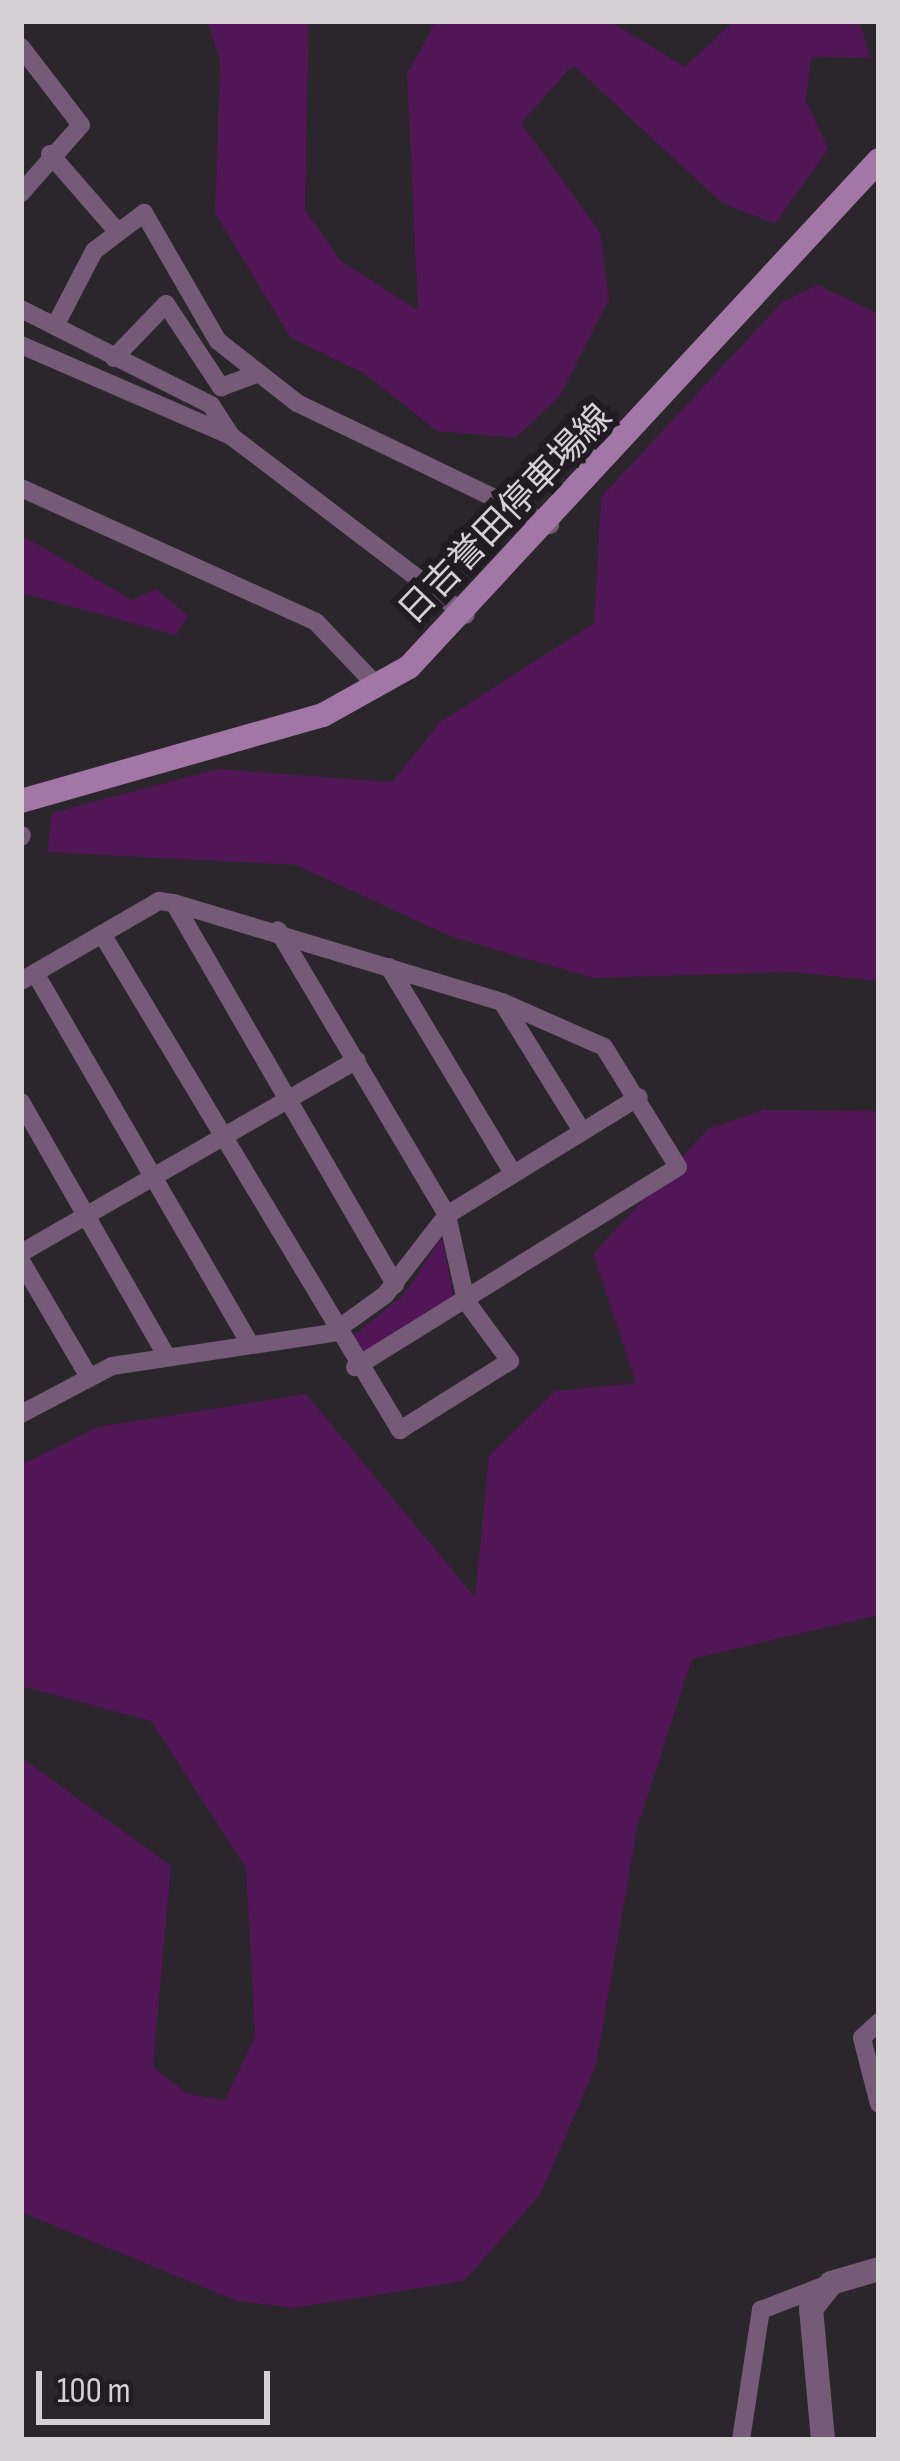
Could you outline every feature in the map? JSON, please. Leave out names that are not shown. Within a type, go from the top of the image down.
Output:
[{"type":"main road","name":"日吉誉田停車場線","points":[[21,801],[323,715],[378,688],[466,615],[879,160]]},
{"type":"street","points":[[21,47],[81,125],[50,154],[21,193]]},
{"type":"street","points":[[50,154],[117,231]]},
{"type":"street","points":[[55,326],[117,231],[144,213],[218,341],[297,403],[550,525]]},
{"type":"street","points":[[114,358],[166,304],[221,387],[260,373]]},
{"type":"street","points":[[21,309],[211,405],[231,436]]},
{"type":"street","points":[[21,345],[231,436],[466,615]]},
{"type":"street","points":[[21,488],[316,622],[378,688]]},
{"type":"street","points":[[174,903],[394,1285]]},
{"type":"street","points":[[251,1345],[28,977],[102,934],[174,903],[278,929],[593,1035],[639,1097],[677,1167],[355,1367]]},
{"type":"street","points":[[102,934],[332,1334],[400,1430],[510,1360],[466,1301],[447,1215],[278,929]]},
{"type":"street","points":[[389,967],[513,1173]]},
{"type":"street","points":[[502,1002],[582,1131]]},
{"type":"street","points":[[89,1377],[21,1257],[356,1060]]},
{"type":"street","points":[[21,1414],[89,1377],[166,1357],[332,1334],[394,1285],[447,1215],[639,1097]]},
{"type":"street","points":[[21,1102],[166,1357]]},
{"type":"street","points":[[879,2022],[862,2038],[879,2104]]},
{"type":"street","points":[[741,2440],[761,2310],[831,2282],[879,2270]]},
{"type":"street","points":[[823,2440],[811,2309],[831,2282]]},
{"type":"shaded area","points":[[207,21],[309,21],[305,210],[341,261],[418,310],[407,74],[436,21],[610,21],[685,67],[734,21],[859,21],[871,58],[811,57],[806,100],[828,149],[775,224],[722,203],[573,65],[521,123],[600,232],[609,299],[560,396],[515,438],[437,431],[365,374],[290,337],[215,213],[220,60]]},
{"type":"shaded area","points":[[818,285],[879,314],[879,981],[791,972],[593,978],[452,937],[296,865],[47,852],[52,813],[218,769],[392,782],[440,722],[594,623],[601,497],[782,302]]},
{"type":"shaded area","points":[[21,535],[132,600],[156,589],[188,616],[176,635],[21,593]]},
{"type":"shaded area","points":[[763,1110],[879,1111],[879,1615],[692,1659],[637,1828],[596,2066],[540,2195],[464,2281],[294,2308],[237,2301],[21,2212],[21,1757],[171,1866],[153,2067],[188,2094],[225,2100],[255,2036],[246,1868],[151,1721],[21,1686],[21,1465],[98,1427],[306,1394],[475,1597],[489,1456],[555,1391],[636,1383],[593,1254],[708,1129]]},
{"type":"shaded area","points":[[442,1237],[454,1301],[362,1357],[345,1342],[404,1295]]}]
